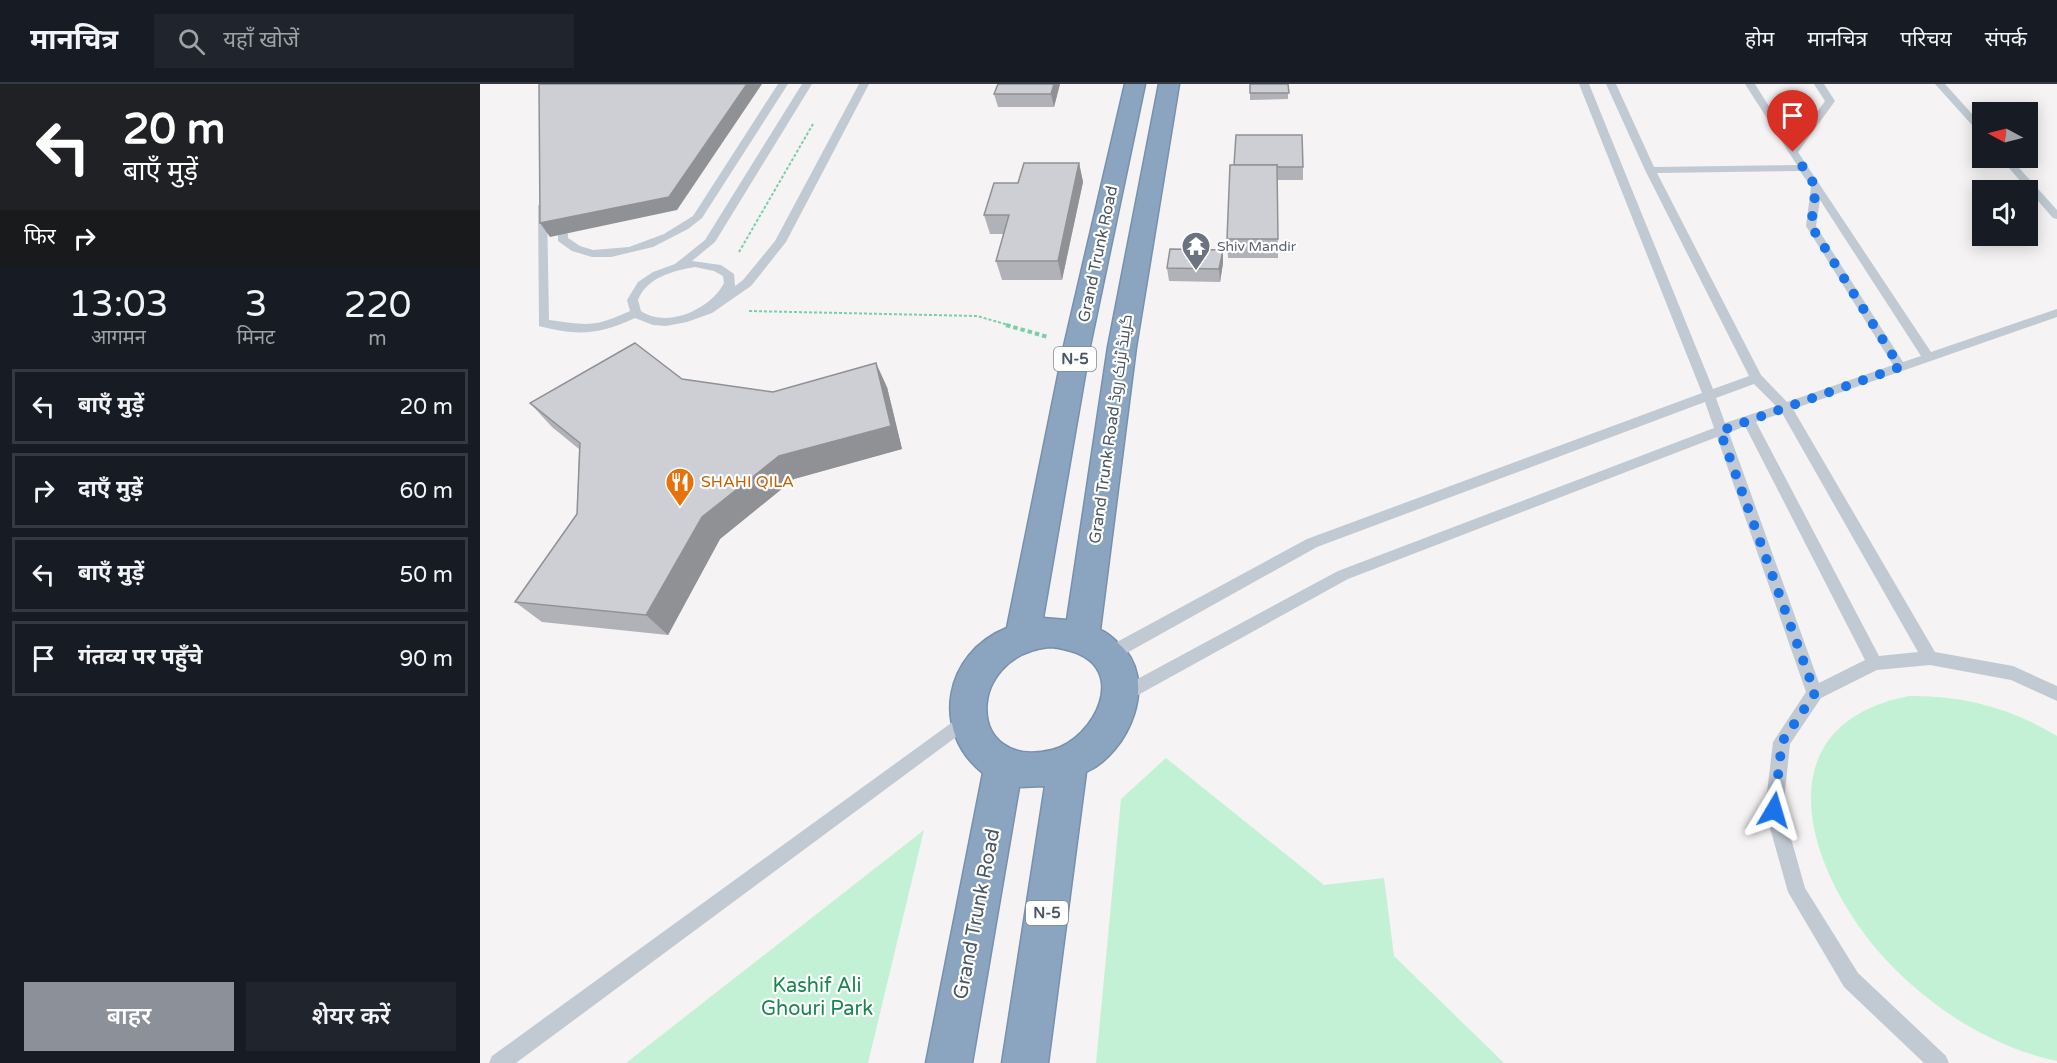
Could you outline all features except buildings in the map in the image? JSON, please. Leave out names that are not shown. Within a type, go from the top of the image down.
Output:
[{"type":"highway","name":"Grand Trunk Road","points":[[1023,636],[1077,346],[1135,84]]},
{"type":"highway","name":"Grand Trunk Road گرینڈ ٹرنک روڈ","points":[[1096,646],[1122,347],[1169,84]]},
{"type":"highway","points":[[1055,632],[1096,646],[1121,676],[1123,696],[1111,726],[1079,755],[1038,770],[1004,765],[980,748],[965,721],[967,694],[979,668],[993,653],[1023,636],[1055,632]]},
{"type":"highway","name":"N-5","points":[[1025,1063],[1079,755]]},
{"type":"highway","name":"Grand Trunk Road","points":[[949,1063],[1004,765]]},
{"type":"lane","points":[[563,234],[562,239],[569,246],[586,252],[608,253],[634,250],[659,242],[681,231],[697,218],[783,84]]},
{"type":"lane","points":[[807,84],[709,242],[700,252],[641,285],[634,294],[631,304],[635,313],[651,321],[675,321],[708,310],[747,283],[780,242],[864,84]]},
{"type":"lane","points":[[1584,84],[1709,396],[1815,693]]},
{"type":"lane","points":[[1611,84],[1650,170],[1756,378],[1785,407],[1930,658]]},
{"type":"lane","points":[[1750,84],[1928,357]]},
{"type":"lane","points":[[1793,152],[1830,101],[1819,84]]},
{"type":"lane","points":[[1940,84],[1972,120]]},
{"type":"lane","points":[[1650,170],[1803,168]]},
{"type":"lane","points":[[2014,168],[2057,216]]},
{"type":"lane","points":[[1816,187],[1811,226],[1900,367]]},
{"type":"lane","points":[[542,192],[543,323],[585,329],[604,327],[635,313]]},
{"type":"lane","points":[[673,268],[709,265],[727,274],[730,281],[728,290],[720,301],[708,310]]},
{"type":"lane","points":[[1123,696],[1343,575],[1748,420],[2057,313]]},
{"type":"lane","points":[[1096,646],[1312,543],[1756,378]]},
{"type":"lane","points":[[1748,420],[1875,663]]},
{"type":"lane","points":[[1939,1063],[1851,980],[1797,892],[1774,810],[1782,742],[1815,693],[1875,663],[1930,658],[2013,673],[2057,694]]},
{"type":"lane","points":[[499,1063],[965,721]]},
{"type":"path","points":[[727,274],[818,115]]},
{"type":"path","points":[[708,310],[977,316],[1077,346]]},
{"type":"green space","points":[[1909,696],[1948,698],[1986,705],[2022,718],[2057,736],[2057,1061],[2007,1045],[1982,1034],[1936,1005],[1915,988],[1878,951],[1853,917],[1832,880],[1817,841],[1811,803],[1815,767],[1832,736],[1862,712]]},
{"type":"green space","points":[[1166,758],[1324,885],[1384,878],[1394,956],[1504,1063],[1096,1063],[1121,799]]},
{"type":"green space","name":"Kashif Ali Ghouri Park","points":[[924,830],[868,1063],[626,1063]]},
{"type":"place","name":"Shiv Mandir","points":[[1196,272]]},
{"type":"place","name":"SHAHI QILA","points":[[680,508]]},
{"type":"route","points":[[1774,810],[1782,742],[1815,693],[1720,431],[1900,367],[1811,226],[1816,187],[1793,152]]}]
